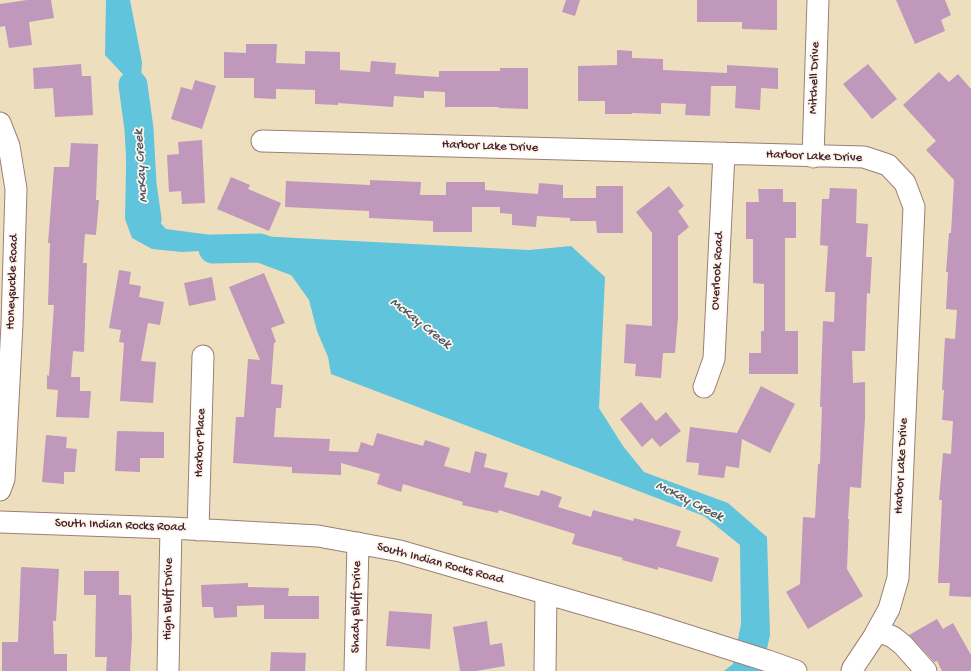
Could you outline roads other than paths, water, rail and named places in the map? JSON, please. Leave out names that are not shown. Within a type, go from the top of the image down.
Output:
[{"type":"street","name":"Mitchell Drive","points":[[813,157],[818,0]]},
{"type":"street","name":"Honeysuckle Road","points":[[0,123],[9,146],[16,189],[6,324],[4,479],[0,490]]},
{"type":"street","name":"Harbor Lake Drive","points":[[262,140],[864,158],[888,165],[905,183],[914,207],[898,578],[889,610],[878,631],[852,671]]},
{"type":"street","name":"Overlook Road","points":[[704,387],[714,359],[724,153]]},
{"type":"street","name":"Harbor Place","points":[[198,530],[203,356]]},
{"type":"street","name":"South Indian Rocks Road","points":[[0,522],[171,528],[318,536],[358,543],[400,551],[648,623],[796,671]]},
{"type":"street","name":"High Bluff Drive","points":[[168,671],[171,528]]},
{"type":"street","name":"Shady Bluff Drive","points":[[355,671],[358,543]]},
{"type":"street","points":[[545,671],[546,594]]},
{"type":"street","points":[[878,631],[893,637],[903,645],[926,671]]},
{"type":"water","points":[[106,0],[130,0],[142,62],[137,153],[146,207],[166,229],[219,236],[250,236],[252,248],[182,252],[152,249],[132,238],[125,219],[127,118],[131,83],[105,55]]},
{"type":"water","points":[[258,236],[529,250],[571,246],[605,277],[599,408],[623,446],[644,472],[728,503],[767,537],[770,635],[762,671],[724,671],[733,664],[741,624],[740,545],[704,516],[331,374],[328,357],[317,331],[309,300],[289,272],[261,260]]},
{"type":"waterway","name":"McKay Creek","points":[[133,85],[139,129],[142,184],[147,219]]},
{"type":"waterway","name":"McKay Creek","points":[[213,249],[260,248],[297,262]]}]
